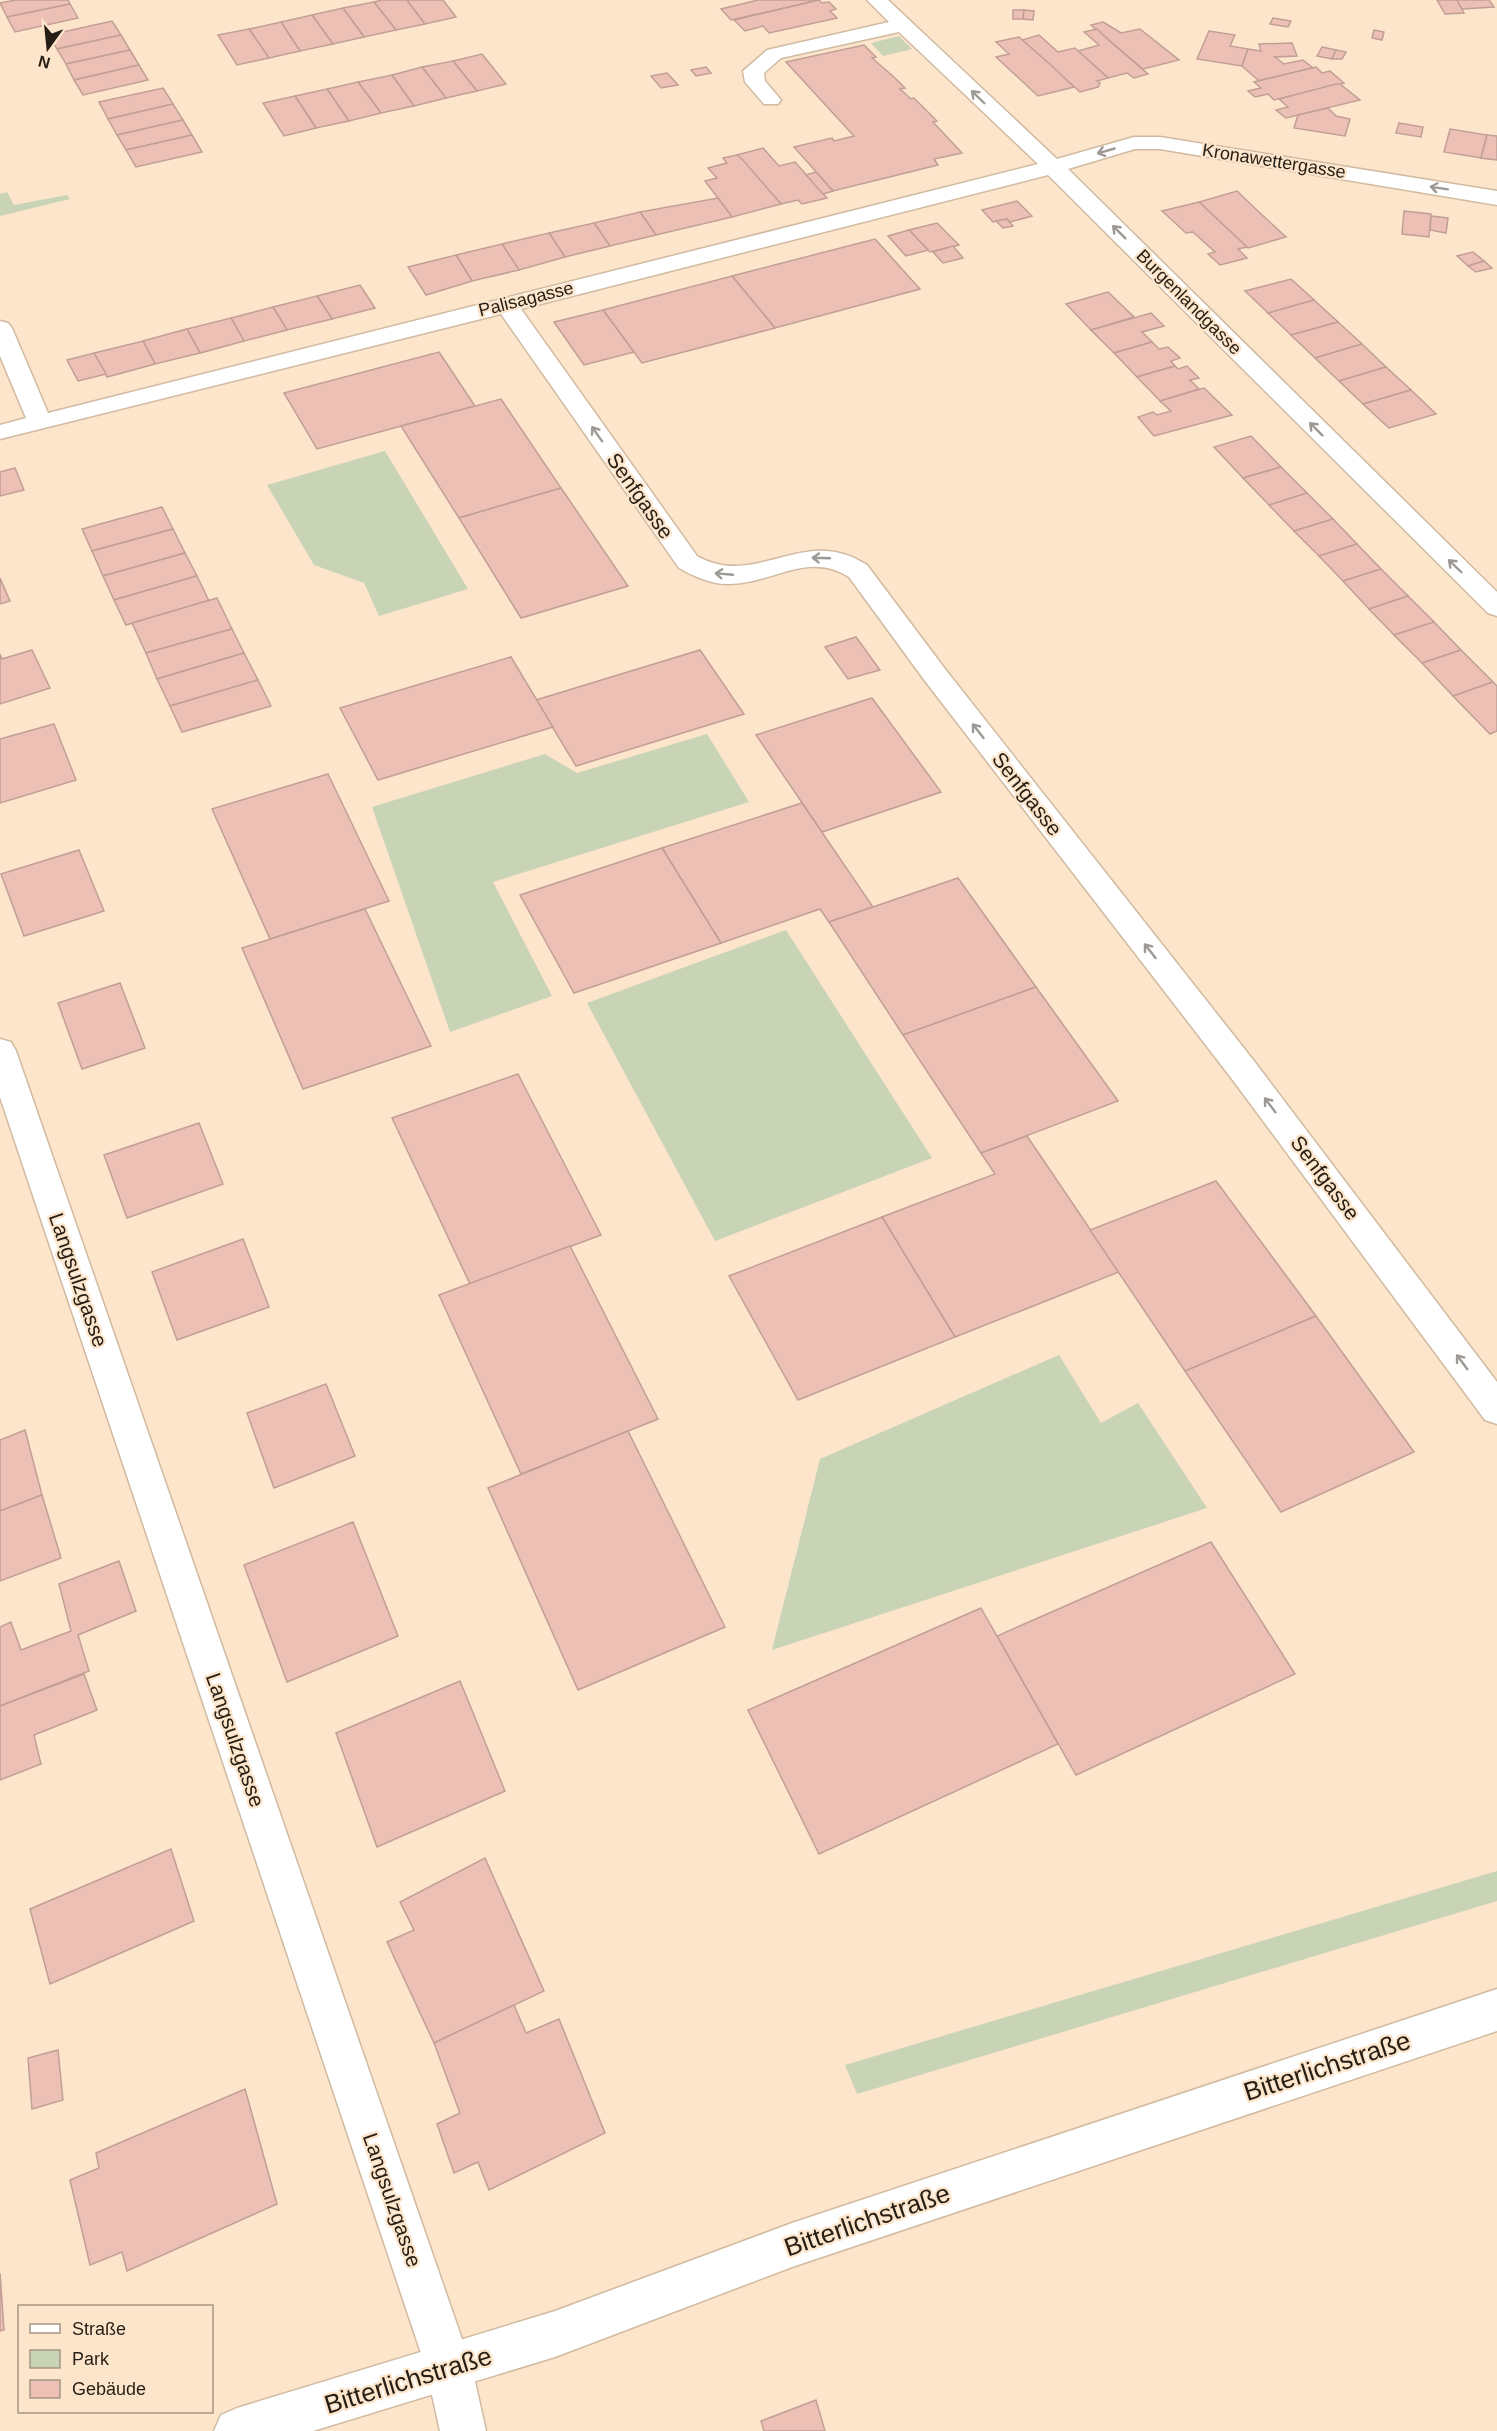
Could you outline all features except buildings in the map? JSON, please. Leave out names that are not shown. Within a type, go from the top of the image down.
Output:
[{"type":"street","name":"Burgenlandgasse","points":[[877,0],[1053,166],[1497,607]]},
{"type":"street","points":[[771,100],[755,82],[753,71],[774,54],[902,25]]},
{"type":"street","name":"Kronawettergasse","points":[[1053,166],[1134,143],[1160,142],[1497,198]]},
{"type":"street","name":"Palisagasse","points":[[0,432],[1053,166]]},
{"type":"street","name":"Senfgasse","points":[[506,304],[688,562],[706,572],[727,576],[748,573],[798,559],[815,558],[843,561],[858,571],[934,675],[1243,1070],[1497,1409]]},
{"type":"street","points":[[0,328],[40,422]]},
{"type":"street","name":"Langsulzgasse","points":[[0,1052],[449,2368],[463,2431]]},
{"type":"street","name":"Bitterlichstraße","points":[[237,2431],[449,2368],[600,2318],[792,2245],[893,2210],[1497,2010]]},
{"type":"green space","points":[[899,36],[912,49],[883,56],[871,43]]},
{"type":"green space","points":[[7,192],[14,205],[67,195],[70,199],[0,216],[0,194]]},
{"type":"green space","points":[[385,451],[468,589],[379,616],[364,583],[314,565],[267,485]]},
{"type":"green space","points":[[707,734],[749,802],[493,882],[552,996],[450,1032],[372,807],[545,754],[577,773]]},
{"type":"green space","points":[[786,930],[932,1158],[715,1241],[587,1003]]},
{"type":"green space","points":[[1059,1355],[1101,1423],[1138,1403],[1207,1508],[772,1650],[820,1459]]},
{"type":"green space","points":[[1497,1871],[1497,1901],[857,2094],[845,2065]]}]
